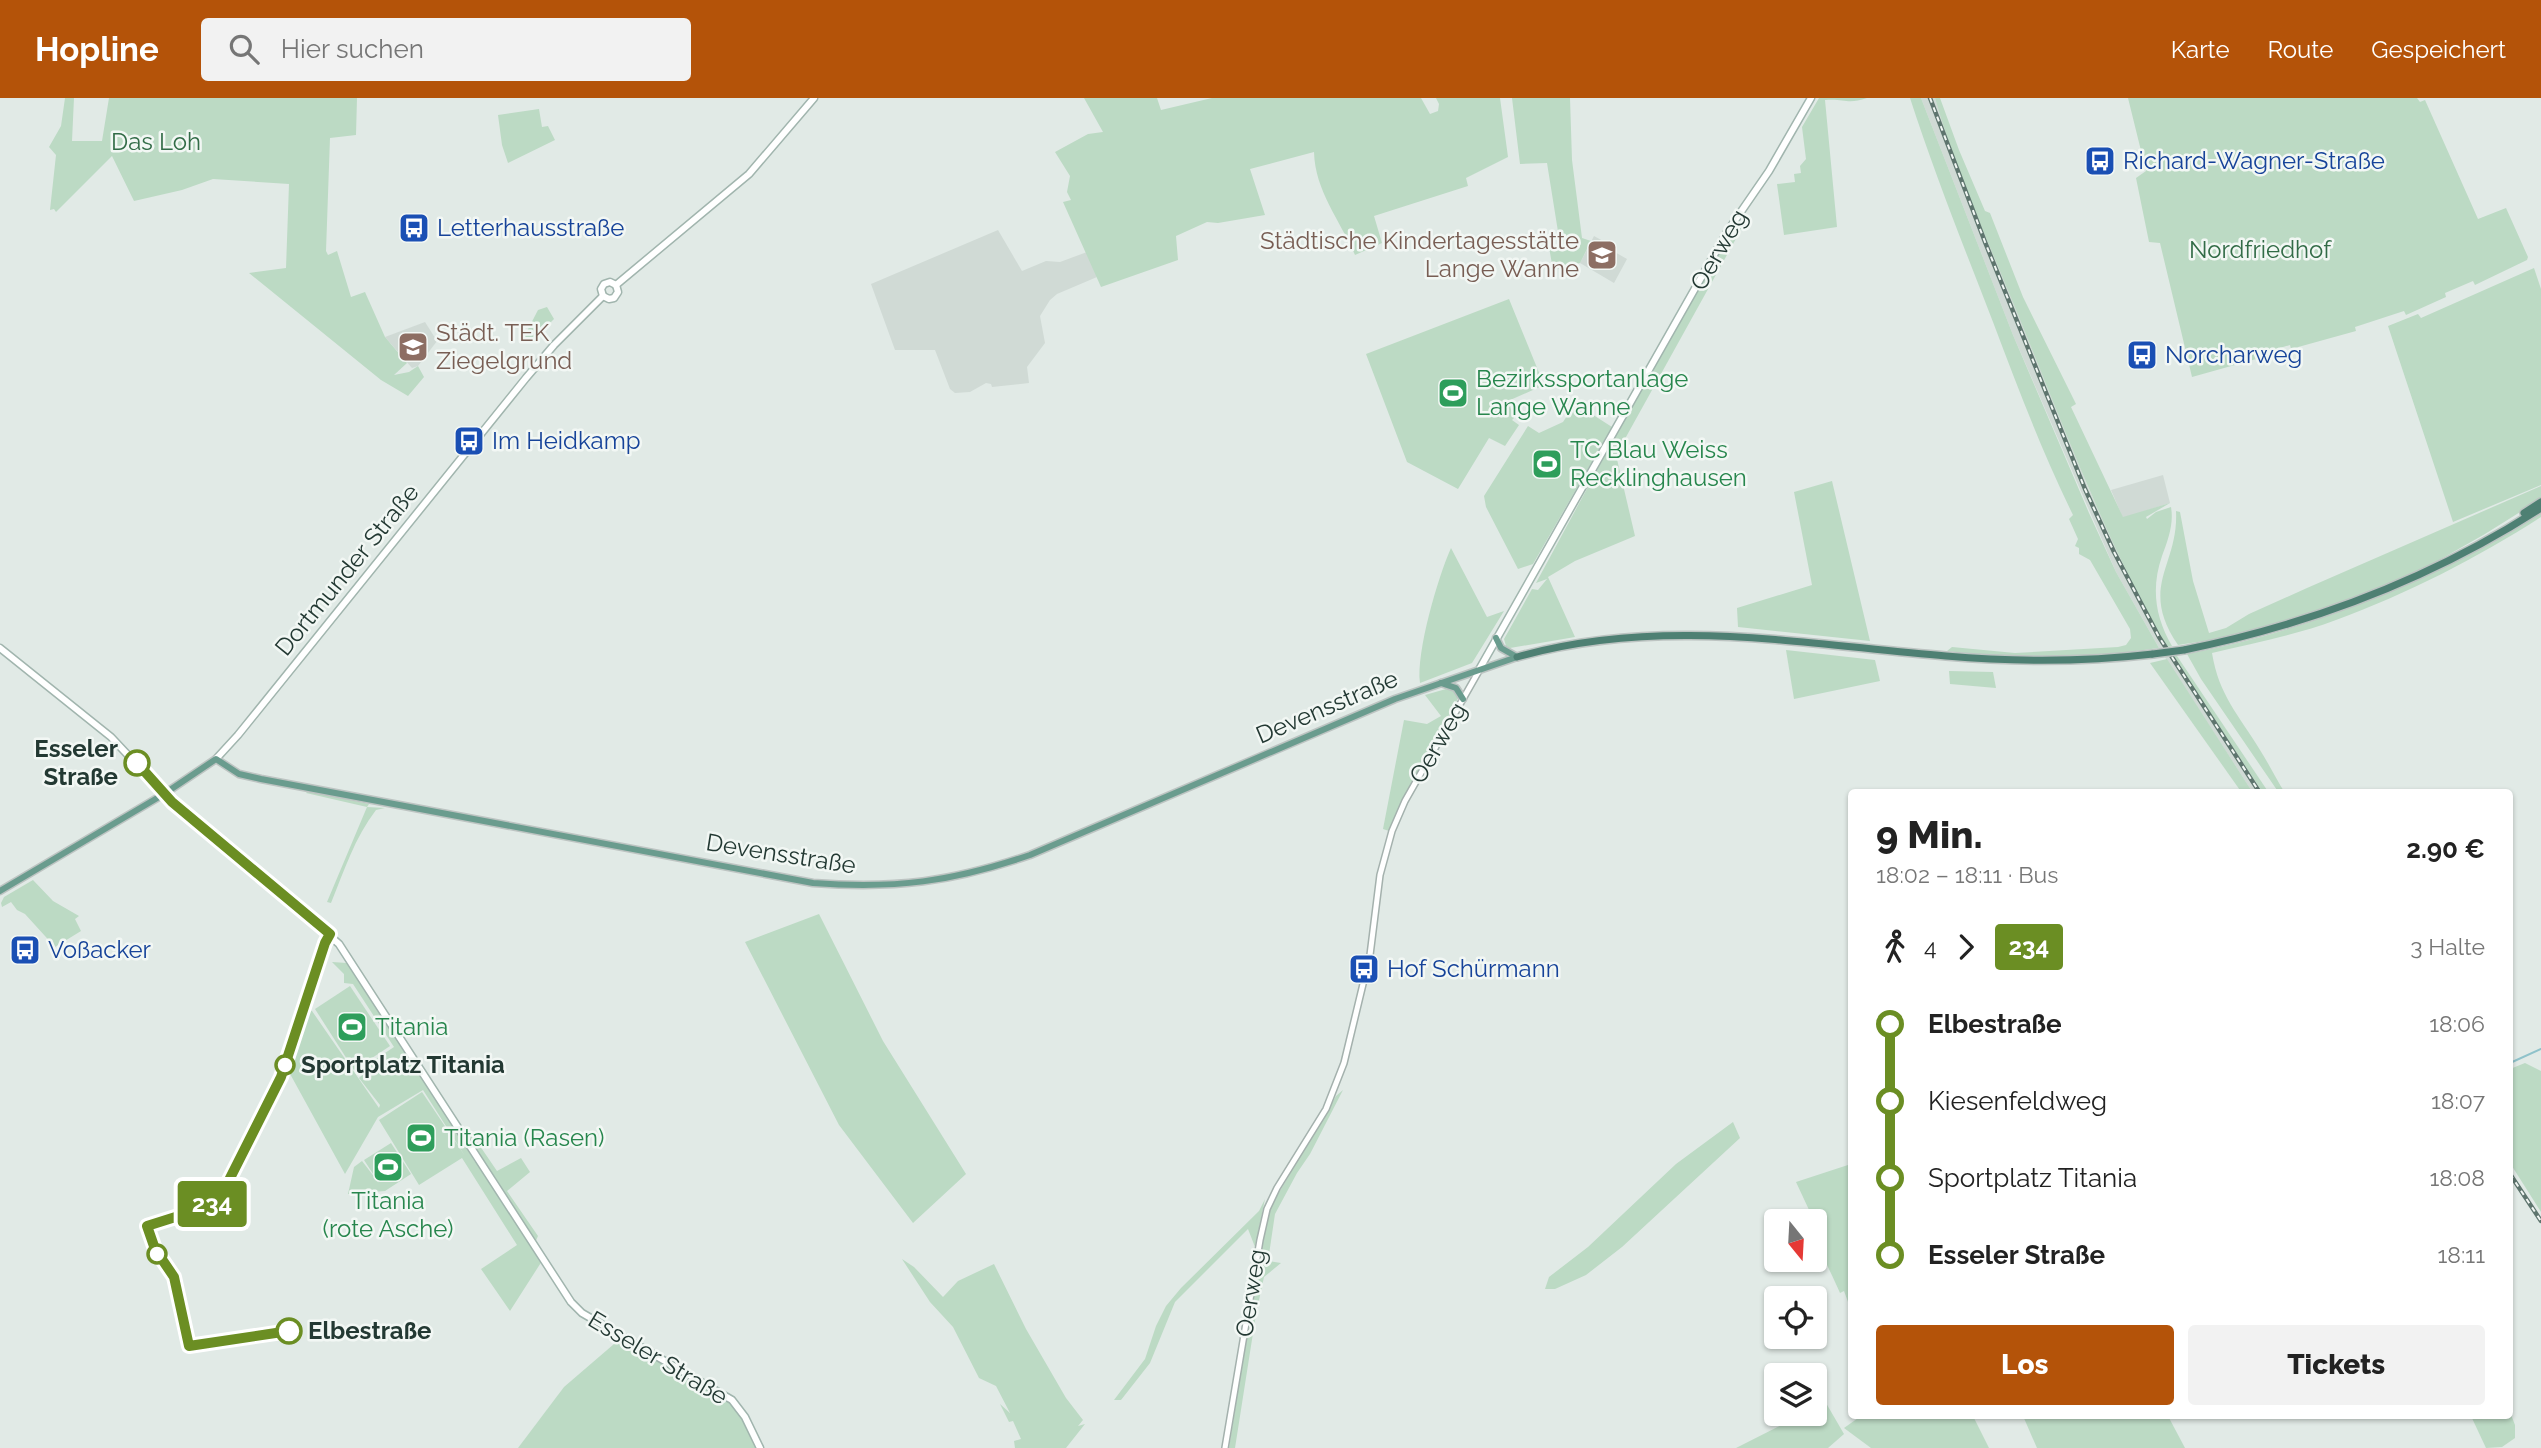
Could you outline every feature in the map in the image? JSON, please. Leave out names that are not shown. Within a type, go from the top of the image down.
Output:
[{"type":"highway","points":[[2471,548],[2541,502]]},
{"type":"highway","points":[[1517,657],[1588,643],[1702,634],[1753,636],[2011,661],[2080,660],[2184,650],[2283,627],[2340,608],[2398,585],[2491,539],[2541,509]]},
{"type":"main road","name":"Dortmunder Straße","points":[[616,285],[748,174],[814,98]]},
{"type":"main road","name":"Oerweg","points":[[1480,668],[1727,232],[1769,171],[1811,98]]},
{"type":"main road","name":"Dortmunder Straße","points":[[610,282],[616,285],[618,292],[614,298],[607,299],[603,296],[601,289],[604,284],[610,282]]},
{"type":"main road","name":"Dortmunder Straße","points":[[0,891],[164,794],[216,759],[247,725],[526,378],[554,345],[603,296]]},
{"type":"main road","points":[[1496,638],[1501,648],[1517,657]]},
{"type":"main road","name":"Esseler Straße","points":[[0,648],[111,737],[142,767],[164,794],[339,944],[570,1302],[582,1313],[732,1400],[745,1417],[760,1448]]},
{"type":"main road","name":"Devensstraße","points":[[216,759],[239,774],[261,779],[813,883],[865,886],[921,883],[957,877],[1030,855],[1370,709],[1439,682],[1517,657]]},
{"type":"main road","points":[[1439,682],[1456,688],[1463,699]]},
{"type":"street","name":"Oerweg","points":[[1225,1448],[1267,1209],[1326,1109],[1340,1076],[1367,970],[1380,875],[1392,831],[1405,801],[1480,668]]},
{"type":"shaded area","points":[[1921,98],[1935,98],[1959,168],[2088,487],[2125,568],[2167,647],[2260,789],[2250,789],[2159,648],[2116,572],[2013,335]]},
{"type":"shaded area","points":[[998,230],[1022,271],[1046,261],[1060,262],[1087,252],[1097,277],[1057,294],[1050,300],[1040,316],[1045,343],[1027,367],[1029,383],[992,387],[986,383],[970,392],[955,393],[950,389],[935,350],[895,350],[871,284]]},
{"type":"shaded area","name":"Städtische Kindertagesstätte Lange Wanne","points":[[1594,236],[1614,247],[1613,251],[1627,259],[1614,283],[1580,263]]},
{"type":"shaded area","name":"Städt. TEK Ziegelgrund","points":[[425,322],[437,341],[418,366],[412,368],[385,337]]},
{"type":"shaded area","points":[[2163,475],[2170,503],[2123,518],[2111,490]]},
{"type":"green space","name":"Das Loh","points":[[65,98],[74,98],[72,141],[102,141],[109,98],[357,98],[356,135],[330,138],[326,251],[328,255],[337,251],[351,297],[365,292],[385,337],[407,363],[394,375],[409,372],[418,366],[424,377],[408,396],[381,380],[249,273],[286,268],[289,184],[213,179],[182,190],[134,201],[112,156],[56,212],[54,209],[50,210],[56,155],[49,147],[61,126]]},
{"type":"green space","points":[[1084,98],[1157,98],[1161,110],[1212,98],[1421,98],[1430,114],[1438,111],[1436,98],[1500,98],[1508,157],[1466,178],[1468,186],[1374,216],[1382,243],[1355,255],[1323,193],[1314,152],[1250,169],[1265,215],[1218,223],[1207,222],[1176,236],[1178,260],[1101,287],[1063,202],[1071,200],[1067,192],[1070,176],[1055,152],[1088,134],[1103,132]]},
{"type":"green space","points":[[1512,98],[1570,98],[1572,160],[1582,238],[1591,241],[1580,263],[1553,270],[1549,247],[1560,244],[1547,163],[1520,164]]},
{"type":"green space","points":[[1819,98],[1867,98],[1855,101],[1825,100],[1837,227],[1784,235],[1777,184],[1795,182],[1794,174],[1801,173],[1800,166],[1806,159],[1802,127]]},
{"type":"green space","points":[[1910,98],[1921,98],[2013,335],[2089,513],[2116,572],[2159,648],[2104,655],[2012,658],[1947,651],[1952,647],[2015,653],[2118,647],[2126,645],[2131,638],[2130,629],[2090,560],[2079,554],[2079,548],[2075,546],[2078,539],[2069,519],[2073,515],[2021,395]]},
{"type":"green space","points":[[1935,98],[1940,98],[1985,211],[1990,213],[2023,297],[2076,404],[2071,407],[2123,517],[2170,503],[2146,517],[2147,519],[2156,512],[2171,507],[2171,526],[2159,568],[2156,602],[2172,646],[2167,647],[2146,609],[2089,490],[1965,185]]},
{"type":"green space","name":"Nordfriedhof","points":[[2128,98],[2425,100],[2478,219],[2506,208],[2527,260],[2475,285],[2473,281],[2445,293],[2446,297],[2406,315],[2404,311],[2355,327],[2356,331],[2291,349],[2290,345],[2266,352],[2267,356],[2192,377],[2160,243],[2149,242],[2136,178],[2146,171]]},
{"type":"green space","points":[[539,109],[542,127],[548,126],[555,140],[508,163],[502,145],[498,115]]},
{"type":"green space","points":[[1738,218],[1743,226],[1616,455],[1635,536],[1575,561],[1548,577],[1575,637],[1510,648],[1506,646],[1504,639],[1532,589],[1538,590],[1547,579],[1536,583]]},
{"type":"green space","points":[[2534,268],[2541,289],[2541,485],[2453,522],[2388,326],[2418,314],[2421,318]]},
{"type":"green space","name":"Bezirkssportanlage Lange Wanne","points":[[1509,299],[1544,385],[1508,401],[1514,418],[1512,420],[1519,425],[1505,446],[1489,438],[1458,489],[1407,462],[1366,354]]},
{"type":"green space","points":[[547,307],[554,319],[530,343],[523,339],[538,310]]},
{"type":"green space","name":"TC Blau Weiss Recklinghausen","points":[[1571,405],[1580,411],[1587,411],[1612,427],[1533,564],[1518,569],[1486,507],[1484,496],[1528,426],[1539,433],[1563,422]]},
{"type":"green space","points":[[1832,481],[1870,641],[1738,627],[1737,608],[1812,585],[1794,492]]},
{"type":"green space","points":[[2541,486],[2541,499],[2390,588],[2297,621],[2223,638],[2178,645],[2167,625],[2161,607],[2161,591],[2172,547],[2176,511],[2180,512],[2193,581],[2209,633],[2226,628],[2249,614]]},
{"type":"green space","points":[[2541,512],[2541,517],[2492,547],[2389,599],[2306,630],[2212,653],[2225,693],[2283,789],[2276,789],[2201,679],[2187,654],[2281,631],[2371,600],[2499,537]]},
{"type":"green space","points":[[1451,548],[1487,617],[1504,611],[1472,663],[1420,683],[1425,634],[1434,595]]},
{"type":"green space","points":[[1786,650],[1875,660],[1880,681],[1794,699]]},
{"type":"green space","points":[[2173,656],[2177,656],[2266,789],[2260,789]]},
{"type":"green space","points":[[2167,659],[2250,789],[2239,789],[2150,663]]},
{"type":"green space","points":[[1949,671],[1993,672],[1996,688],[1950,684]]},
{"type":"green space","points":[[1446,689],[1457,692],[1455,706],[1389,831],[1383,829],[1404,720],[1427,724],[1441,716],[1425,695]]},
{"type":"green space","points":[[308,791],[369,804],[367,807],[306,793]]},
{"type":"green space","points":[[367,807],[385,808],[376,810],[362,831],[331,903],[327,902]]},
{"type":"green space","points":[[33,880],[53,901],[79,916],[75,919],[81,931],[55,947],[11,902],[2,907],[4,897]]},
{"type":"green space","points":[[819,914],[883,1041],[966,1174],[913,1223],[839,1125],[745,942]]},
{"type":"green space","points":[[332,962],[347,963],[475,1162],[480,1159],[464,1134],[469,1130],[497,1171],[521,1158],[530,1172],[507,1191],[538,1236],[534,1245],[542,1261],[510,1311],[481,1269],[517,1245],[462,1158],[419,1185],[379,1120],[422,1092],[465,1156],[423,1090],[378,1117],[345,1174],[289,1072],[286,1074],[285,1068],[310,996],[315,999],[309,1010],[379,1108],[380,1105],[359,1078],[366,1071],[364,1067],[394,1047],[353,984],[344,983],[344,974]]},
{"type":"green space","name":"Titania","points":[[350,986],[390,1046],[354,1070],[315,1009]]},
{"type":"green space","points":[[2525,1063],[2541,1071],[2541,1212],[2513,1168],[2513,1068]]},
{"type":"green space","points":[[1343,1090],[1275,1214],[1268,1261],[1281,1263],[1264,1277],[1235,1448],[1229,1448],[1259,1256],[1271,1206],[1336,1096]]},
{"type":"green space","points":[[1733,1122],[1740,1138],[1622,1247],[1586,1275],[1555,1289],[1545,1289],[1549,1277],[1588,1247],[1676,1164]]},
{"type":"green space","name":"Titania (rote Asche)","points":[[391,1143],[411,1174],[385,1191],[348,1194],[354,1167],[362,1161],[379,1183],[364,1160]]},
{"type":"green space","points":[[1848,1165],[1848,1302],[1844,1291],[1840,1293],[1827,1264],[1827,1209],[1809,1209],[1796,1182]]},
{"type":"green space","points":[[1265,1199],[1255,1247],[1248,1229],[1175,1302],[1150,1363],[1121,1400],[1114,1400],[1145,1359],[1166,1306],[1259,1211]]},
{"type":"green space","points":[[902,1259],[914,1267],[943,1297],[958,1281],[994,1264],[1026,1329],[1066,1398],[1083,1420],[1078,1426],[1085,1424],[1066,1448],[1015,1448],[1014,1441],[1021,1439],[1013,1421],[1009,1422],[1000,1404],[1010,1413],[996,1386],[979,1378],[953,1327],[930,1302]]},
{"type":"green space","points":[[621,1338],[731,1402],[744,1420],[757,1448],[518,1448],[564,1387]]},
{"type":"green space","points":[[1827,1405],[1844,1434],[1828,1448],[1736,1448],[1779,1426],[1827,1426]]},
{"type":"green space","points":[[1857,1419],[1974,1419],[1989,1448],[1871,1448],[1844,1428]]},
{"type":"green space","points":[[2024,1419],[2170,1419],[2185,1448],[2037,1448]]},
{"type":"green space","points":[[2472,1419],[2513,1419],[2515,1438],[2502,1447],[2486,1448]]},
{"type":"waterway","points":[[2513,1062],[2541,1049]]},
{"type":"railway","points":[[1930,98],[2085,489],[2114,552],[2159,637],[2257,789]]},
{"type":"railway","points":[[2513,1179],[2541,1221]]},
{"type":"bus line","name":"234","points":[[137,763],[172,802],[330,934],[281,1077],[223,1192],[207,1207],[147,1226],[155,1249],[174,1277],[189,1346],[289,1331]]},
{"type":"place","name":"Richard-Wagner-Straße","points":[[2100,161]]},
{"type":"place","name":"Letterhausstraße","points":[[414,228]]},
{"type":"place","name":"Städtische Kindertagesstätte Lange Wanne","points":[[1602,255]]},
{"type":"place","name":"Städt. TEK Ziegelgrund","points":[[413,347]]},
{"type":"place","name":"Norcharweg","points":[[2142,355]]},
{"type":"place","name":"Bezirkssportanlage Lange Wanne","points":[[1453,393]]},
{"type":"place","name":"Im Heidkamp","points":[[469,441]]},
{"type":"place","name":"TC Blau Weiss Recklinghausen","points":[[1547,464]]},
{"type":"place","name":"Esseler Straße","points":[[137,763]]},
{"type":"place","name":"Voßacker","points":[[25,950]]},
{"type":"place","name":"Hof Schürmann","points":[[1364,969]]},
{"type":"place","name":"Titania","points":[[352,1027]]},
{"type":"place","name":"Sportplatz Titania","points":[[285,1065]]},
{"type":"place","name":"Titania (Rasen)","points":[[421,1138]]},
{"type":"place","name":"Titania (rote Asche)","points":[[388,1167]]},
{"type":"place","name":"Elbestraße","points":[[289,1331]]}]
